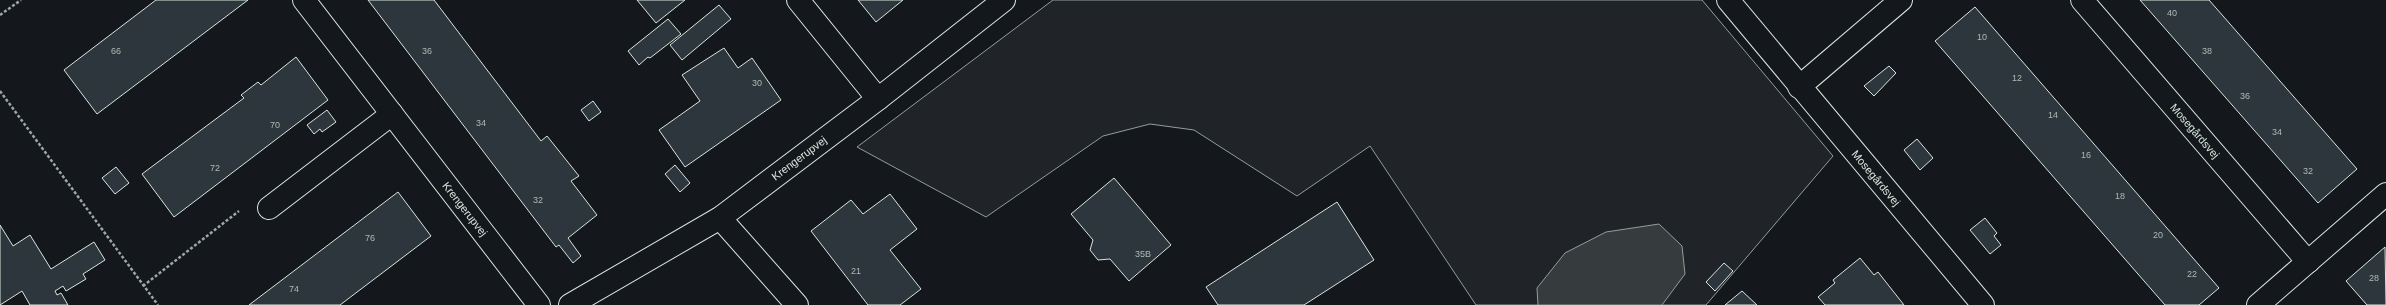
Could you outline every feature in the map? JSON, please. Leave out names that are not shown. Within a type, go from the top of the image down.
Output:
[{"type":"street","name":"Krengerupvej","points":[[304,0],[539,305]]},
{"type":"street","points":[[798,0],[878,99]]},
{"type":"street","name":"Krengerupvej","points":[[570,305],[720,218],[878,99],[1004,0]]},
{"type":"street","name":"Mosegårdsvej","points":[[1728,0],[1799,87],[1984,305]]},
{"type":"street","points":[[1799,87],[1901,0]]},
{"type":"street","name":"Mosegårdsvej","points":[[2082,0],[2308,262]]},
{"type":"street","points":[[269,208],[392,114]]},
{"type":"street","points":[[2258,305],[2386,194]]},
{"type":"street","points":[[720,218],[797,305]]},
{"type":"path","points":[[0,15],[21,0]]},
{"type":"path","points":[[0,91],[158,305]]},
{"type":"path","points":[[143,286],[250,202],[269,208]]},
{"type":"shaded area","points":[[1053,0],[1702,0],[1833,156],[1706,305],[1476,305],[1370,146],[1297,196],[1194,130],[1150,124],[1103,136],[986,217],[857,147]]},
{"type":"shaded area","points":[[1659,224],[1682,246],[1685,274],[1662,305],[1538,305],[1537,288],[1565,253],[1606,232]]},
{"type":"building","points":[[156,0],[248,0],[97,114],[64,70]]},
{"type":"building","points":[[368,0],[434,0],[541,141],[547,136],[579,176],[571,181],[597,215],[568,238],[581,256],[573,263],[559,245],[556,247]]},
{"type":"building","points":[[637,0],[685,0],[656,23]]},
{"type":"building","points":[[858,0],[903,0],[876,22]]},
{"type":"building","points":[[2140,0],[2209,0],[2357,169],[2318,203]]},
{"type":"building","points":[[719,5],[731,19],[682,60],[670,45]]},
{"type":"building","points":[[1975,7],[2219,288],[2199,305],[2165,305],[1935,41]]},
{"type":"building","points":[[668,19],[681,34],[639,65],[628,51]]},
{"type":"building","points":[[724,48],[738,68],[752,58],[781,100],[685,167],[659,130],[700,101],[682,75]]},
{"type":"building","points":[[296,57],[328,100],[174,217],[142,174],[244,98],[241,95],[258,82],[261,85]]},
{"type":"building","points":[[1889,66],[1896,73],[1874,96],[1864,86]]},
{"type":"building","points":[[593,101],[601,112],[589,121],[581,110]]},
{"type":"building","points":[[327,110],[336,122],[322,132],[320,129],[314,134],[307,125]]},
{"type":"building","points":[[1917,139],[1933,158],[1920,170],[1904,150]]},
{"type":"building","points":[[675,165],[690,183],[680,192],[665,174]]},
{"type":"building","points":[[116,167],[129,183],[115,194],[102,178]]},
{"type":"building","points":[[1114,178],[1171,245],[1129,281],[1110,259],[1098,260],[1090,250],[1093,240],[1071,214]]},
{"type":"building","points":[[398,192],[431,236],[340,305],[249,305]]},
{"type":"building","points":[[890,194],[917,229],[890,250],[921,289],[900,305],[868,305],[811,231],[851,200],[863,214]]},
{"type":"building","points":[[1337,202],[1374,260],[1304,305],[1218,305],[1206,287]]},
{"type":"building","points":[[1985,218],[1997,233],[1994,236],[2001,245],[1990,254],[1970,230]]},
{"type":"building","points":[[0,225],[13,246],[30,235],[51,269],[94,242],[105,260],[83,274],[86,279],[66,291],[63,286],[55,291],[57,295],[61,293],[68,305],[30,305],[22,291],[0,305]]},
{"type":"building","points":[[2385,247],[2386,305],[2367,305],[2346,281]]},
{"type":"building","points":[[1860,258],[1874,275],[1878,272],[1904,305],[1825,305],[1818,297],[1835,283],[1833,280]]},
{"type":"building","points":[[1724,263],[1733,271],[1715,291],[1706,282]]},
{"type":"building","points":[[1742,291],[1757,305],[1725,305]]}]
